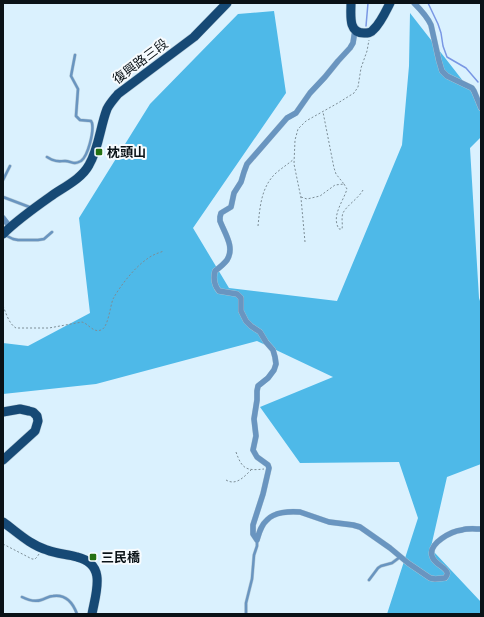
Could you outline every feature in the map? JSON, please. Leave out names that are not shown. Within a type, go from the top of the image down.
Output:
[{"type":"main road","name":"復興路三段","points":[[3,234],[34,208],[77,178],[89,165],[95,152],[107,110],[111,102],[118,94],[194,37],[227,3]]},
{"type":"main road","points":[[351,3],[351,23],[355,30],[360,33],[368,33],[374,30],[390,3]]},
{"type":"main road","points":[[3,412],[20,409],[33,412],[37,416],[38,421],[35,431],[3,460]]},
{"type":"main road","points":[[3,522],[35,546],[49,551],[79,557],[88,561],[94,566],[97,572],[98,581],[92,614]]},
{"type":"street","points":[[414,3],[424,12],[429,20],[442,71],[447,76],[472,88],[481,108]]},
{"type":"street","points":[[257,540],[253,534],[253,525],[263,494],[269,468],[268,465],[256,457],[253,450],[256,436],[254,419],[257,391],[258,386],[268,378],[274,370],[276,364],[273,350],[260,332],[246,322],[241,311],[241,298],[237,294],[219,291],[216,288],[214,282],[215,271],[226,261],[231,250],[220,221],[220,217],[221,213],[231,207],[234,194],[241,182],[247,164],[287,118],[296,113],[310,93],[350,48],[354,43],[355,30]]},
{"type":"street","points":[[3,218],[10,227]]},
{"type":"street","points":[[257,540],[262,526],[267,519],[274,515],[296,511],[329,522],[360,527],[430,578],[435,579],[445,578],[447,575],[445,569],[432,558],[432,548],[436,543],[460,530],[481,529]]},
{"type":"lane","points":[[47,157],[56,161],[80,162],[85,156],[90,142],[92,123],[91,121],[78,118],[76,114],[78,90],[71,73],[75,54]]},
{"type":"lane","points":[[3,180],[10,166]]},
{"type":"lane","points":[[3,197],[34,208]]},
{"type":"lane","points":[[3,234],[13,239],[25,241],[44,239],[52,232]]},
{"type":"lane","points":[[246,614],[246,603],[252,579],[257,540]]},
{"type":"lane","points":[[369,580],[378,568],[392,563],[401,557]]},
{"type":"lane","points":[[22,597],[27,600],[35,601],[54,595],[60,596],[66,598],[72,603],[76,614]]},
{"type":"path","points":[[305,242],[300,196],[294,164],[295,140],[298,129],[306,121],[354,93],[358,87],[361,68],[370,40],[368,33]]},
{"type":"path","points":[[323,112],[334,168],[336,174],[347,189],[337,210],[339,229],[342,229],[343,227],[343,216],[346,209],[356,200],[363,190]]},
{"type":"path","points":[[258,226],[261,200],[265,187],[275,174],[294,159]]},
{"type":"path","points":[[300,196],[306,199],[313,198],[320,196],[335,185],[344,184]]},
{"type":"path","points":[[3,306],[11,324],[16,328],[49,328],[82,322],[86,323],[93,330],[100,331],[104,329],[114,299],[134,271],[145,260],[164,251]]},
{"type":"path","points":[[236,452],[239,461],[246,469],[252,470],[269,468]]},
{"type":"path","points":[[226,480],[229,482],[238,481],[252,470]]},
{"type":"path","points":[[3,544],[32,559],[38,558],[41,548]]},
{"type":"shaded area","points":[[274,11],[286,93],[193,228],[229,288],[337,301],[402,145],[409,66],[410,13],[481,104],[481,137],[470,148],[479,298],[481,304],[481,464],[447,477],[431,547],[481,602],[481,614],[387,614],[418,518],[399,462],[300,463],[260,407],[333,377],[257,341],[96,384],[3,394],[3,343],[28,346],[90,313],[79,218],[150,104],[238,14]]},
{"type":"waterway","points":[[366,26],[368,3]]},
{"type":"waterway","points":[[428,3],[438,24],[447,57],[466,68],[478,82]]},
{"type":"place","name":"枕頭山","points":[[99,152]]},
{"type":"place","name":"三民橋","points":[[93,557]]}]
